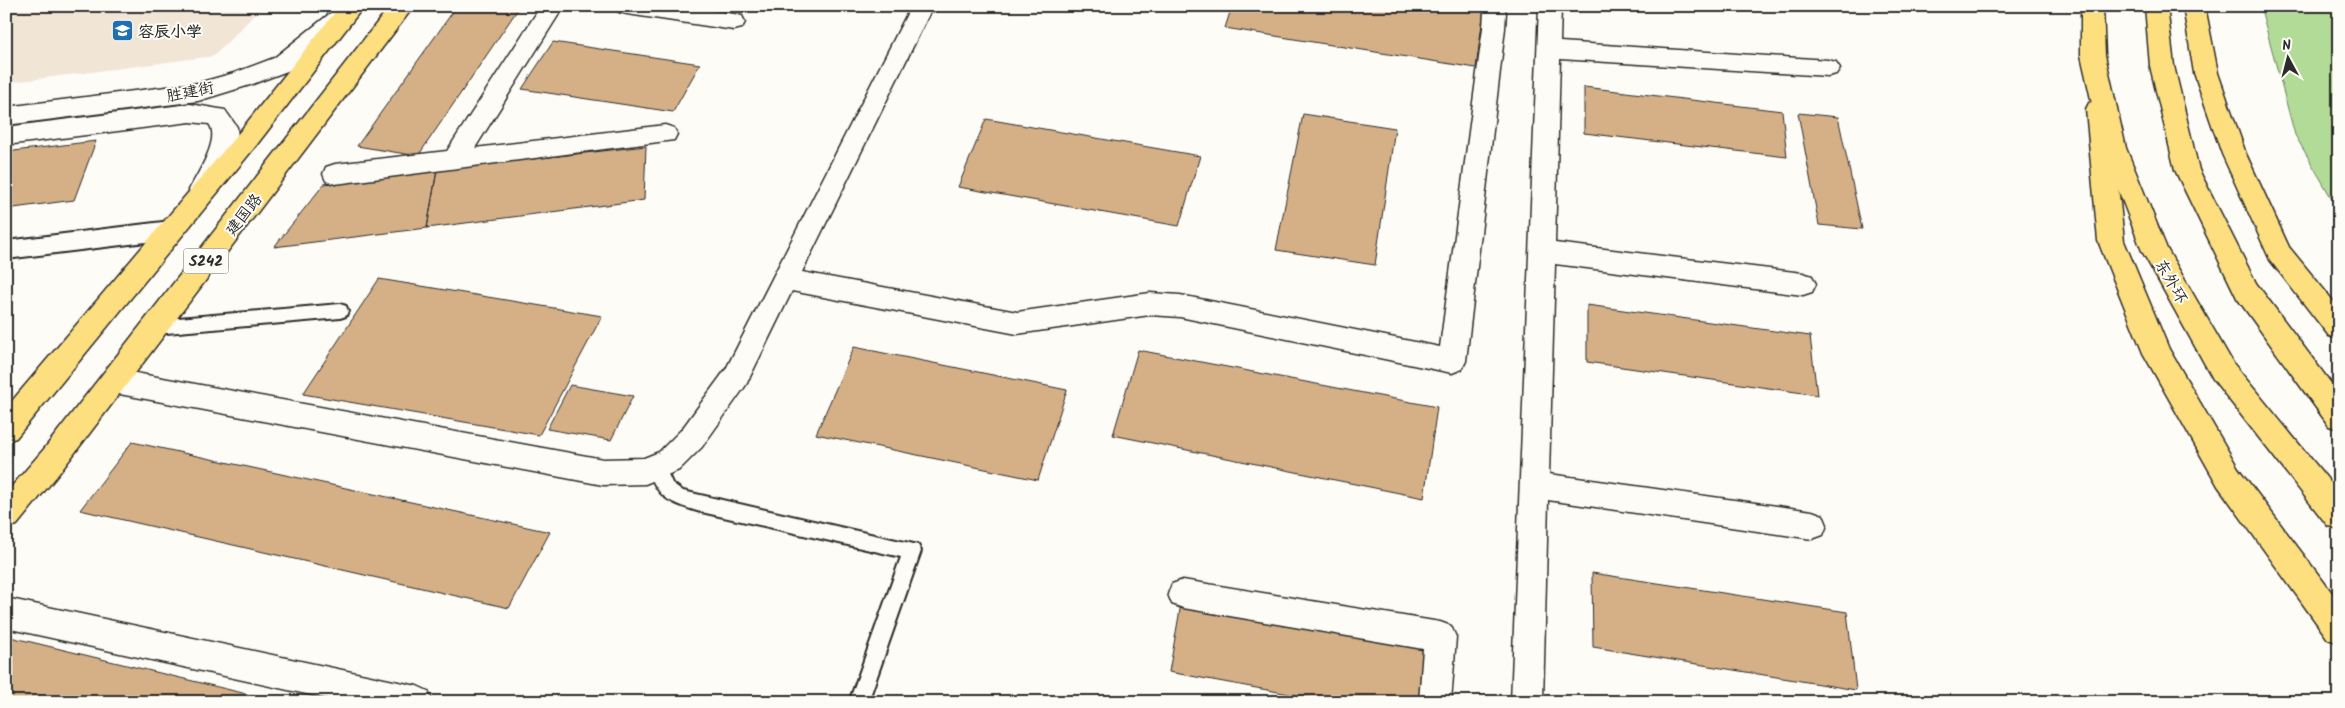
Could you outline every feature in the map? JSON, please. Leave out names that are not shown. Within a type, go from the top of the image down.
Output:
[{"type":"main road","name":"建国路","points":[[6,515],[114,381],[404,6]]},
{"type":"main road","name":"东外环","points":[[2092,6],[2093,56],[2114,148],[2155,251],[2223,370],[2339,516]]},
{"type":"main road","points":[[2156,6],[2162,66],[2187,170],[2246,290],[2339,417]]},
{"type":"main road","points":[[2194,6],[2206,73],[2234,154],[2279,253],[2339,328]]},
{"type":"main road","name":"S242","points":[[6,429],[196,201],[352,7]]},
{"type":"main road","points":[[2093,56],[2111,241],[2158,353],[2228,478],[2339,628]]},
{"type":"street","points":[[455,159],[553,6]]},
{"type":"street","points":[[627,6],[734,22]]},
{"type":"street","points":[[114,381],[603,472],[645,471],[669,461],[692,438],[736,377],[922,6]]},
{"type":"street","points":[[785,279],[1017,323],[1150,304],[1180,306],[1452,361],[1494,28],[1495,12],[1492,6]]},
{"type":"street","points":[[1527,702],[1550,6]]},
{"type":"street","name":"胜建街","points":[[6,116],[198,92],[242,79],[282,64],[352,7]]},
{"type":"street","points":[[1549,50],[1828,68]]},
{"type":"street","name":"胜建街","points":[[6,136],[190,113],[216,116],[225,127],[226,140],[196,201]]},
{"type":"street","points":[[335,174],[665,134]]},
{"type":"street","points":[[6,250],[171,230]]},
{"type":"street","points":[[1542,252],[1802,284]]},
{"type":"street","points":[[1534,485],[1812,525]]},
{"type":"street","points":[[1183,594],[1440,637],[1435,702]]},
{"type":"street","points":[[6,613],[417,702]]},
{"type":"lane","points":[[155,327],[340,310]]},
{"type":"lane","points":[[656,466],[660,481],[670,495],[697,503],[912,551],[858,702]]},
{"type":"shaded area","name":"容辰小学","points":[[6,6],[263,6],[214,56],[6,83]]},
{"type":"green space","points":[[2264,6],[2339,6],[2339,211],[2295,135],[2262,13]]},
{"type":"building","points":[[457,6],[520,6],[418,156],[357,146]]},
{"type":"building","points":[[1232,6],[1463,6],[1484,9],[1476,68],[1225,28]]},
{"type":"building","points":[[553,42],[700,64],[673,112],[522,89]]},
{"type":"building","points":[[1584,87],[1782,111],[1787,157],[1584,133]]},
{"type":"building","points":[[1798,113],[1838,117],[1862,229],[1819,225]]},
{"type":"building","points":[[1303,114],[1395,128],[1375,265],[1276,250]]},
{"type":"building","points":[[986,119],[1200,156],[1179,226],[958,187]]},
{"type":"building","points":[[96,141],[74,200],[6,209],[6,152]]},
{"type":"building","points":[[646,146],[644,200],[427,228],[437,170]]},
{"type":"building","points":[[437,170],[427,228],[274,247],[324,184]]},
{"type":"building","points":[[379,279],[602,316],[539,435],[303,394]]},
{"type":"building","points":[[1587,305],[1810,336],[1817,395],[1587,362]]},
{"type":"building","points":[[854,347],[1067,390],[1038,480],[816,434]]},
{"type":"building","points":[[1138,350],[1437,407],[1424,498],[1113,435]]},
{"type":"building","points":[[570,385],[633,396],[611,440],[547,429]]},
{"type":"building","points":[[132,442],[550,532],[509,608],[80,510]]},
{"type":"building","points":[[1592,573],[1847,612],[1856,690],[1593,647]]},
{"type":"building","points":[[1181,604],[1425,645],[1420,702],[1333,702],[1169,672]]},
{"type":"building","points":[[6,636],[280,702],[6,702]]},
{"type":"place","name":"容辰小学","points":[[122,31]]}]
